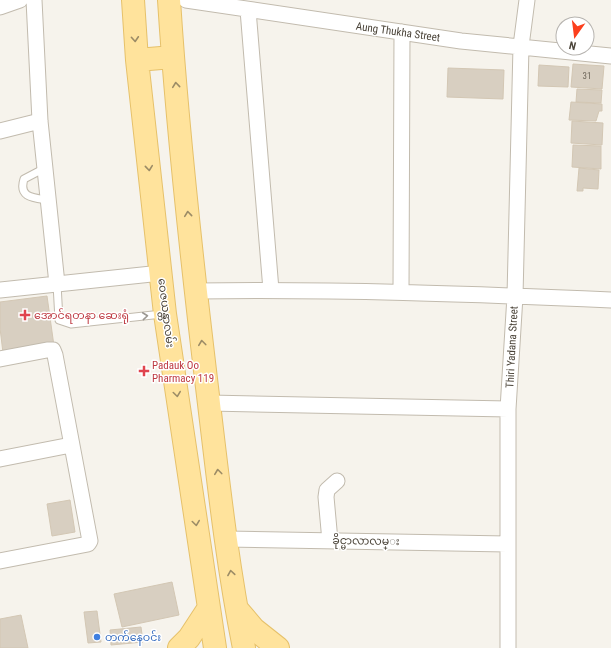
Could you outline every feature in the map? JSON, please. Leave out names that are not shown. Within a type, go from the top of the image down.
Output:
[{"type":"main road","name":"ဝေဇယန္တာလမ်း","points":[[133,0],[137,60],[165,314],[215,648]]},
{"type":"main road","points":[[170,0],[173,57],[196,291],[226,539],[236,608],[244,648]]},
{"type":"main road","points":[[137,60],[173,57]]},
{"type":"main road","points":[[236,608],[254,629],[278,648]]},
{"type":"main road","points":[[179,648],[189,638],[208,609]]},
{"type":"street","points":[[0,7],[20,0]]},
{"type":"street","points":[[34,0],[40,121],[57,284]]},
{"type":"street","name":"Aung Thukha Street","points":[[186,0],[462,41],[611,56]]},
{"type":"street","name":"Thiri Yadana Street","points":[[508,648],[508,409],[515,296],[521,46],[527,0]]},
{"type":"street","points":[[248,10],[271,290]]},
{"type":"street","points":[[401,292],[402,32]]},
{"type":"street","points":[[0,131],[40,121]]},
{"type":"street","points":[[0,290],[161,273]]},
{"type":"street","points":[[196,291],[271,290],[401,292],[611,300]]},
{"type":"street","points":[[0,359],[53,350],[89,543],[0,561]]},
{"type":"street","points":[[209,403],[508,409]]},
{"type":"street","points":[[0,459],[71,445]]},
{"type":"street","points":[[330,541],[326,497],[327,490],[337,481]]},
{"type":"street","name":"ခိုင္မာလာလမ္း","points":[[226,539],[507,544]]},
{"type":"lane","points":[[45,168],[24,179],[23,184],[24,193],[28,197],[48,200]]},
{"type":"lane","points":[[57,284],[59,320],[64,323],[165,314]]},
{"type":"building","points":[[573,64],[604,66],[602,89],[571,87]]},
{"type":"building","points":[[539,65],[569,67],[568,87],[538,86]]},
{"type":"building","points":[[448,68],[504,70],[503,99],[447,97]]},
{"type":"building","points":[[577,89],[602,90],[601,103],[576,102]]},
{"type":"building","points":[[571,102],[602,104],[602,111],[599,111],[596,121],[569,120]]},
{"type":"building","points":[[572,121],[603,123],[602,145],[571,143]]},
{"type":"building","points":[[573,145],[601,146],[601,169],[572,167]]},
{"type":"building","points":[[579,168],[599,170],[598,189],[583,188],[583,191],[577,191]]},
{"type":"building","name":"အောင်ရတနာ ဆေးရုံ","points":[[47,296],[54,346],[3,353],[0,328],[0,302]]},
{"type":"building","points":[[70,500],[75,532],[52,536],[47,504]]},
{"type":"building","points":[[172,582],[179,615],[122,627],[114,594]]},
{"type":"building","points":[[97,611],[101,642],[88,643],[84,612]]},
{"type":"building","points":[[21,615],[28,648],[0,648],[0,619]]},
{"type":"building","points":[[141,627],[143,642],[111,645],[110,630]]},
{"type":"place","name":"အောင်ရတနာ ဆေးရုံ","points":[[25,315]]},
{"type":"place","name":"Padauk Oo Pharmacy 119","points":[[144,371]]},
{"type":"place","name":"တက်နေဝင်း","points":[[97,637]]}]
